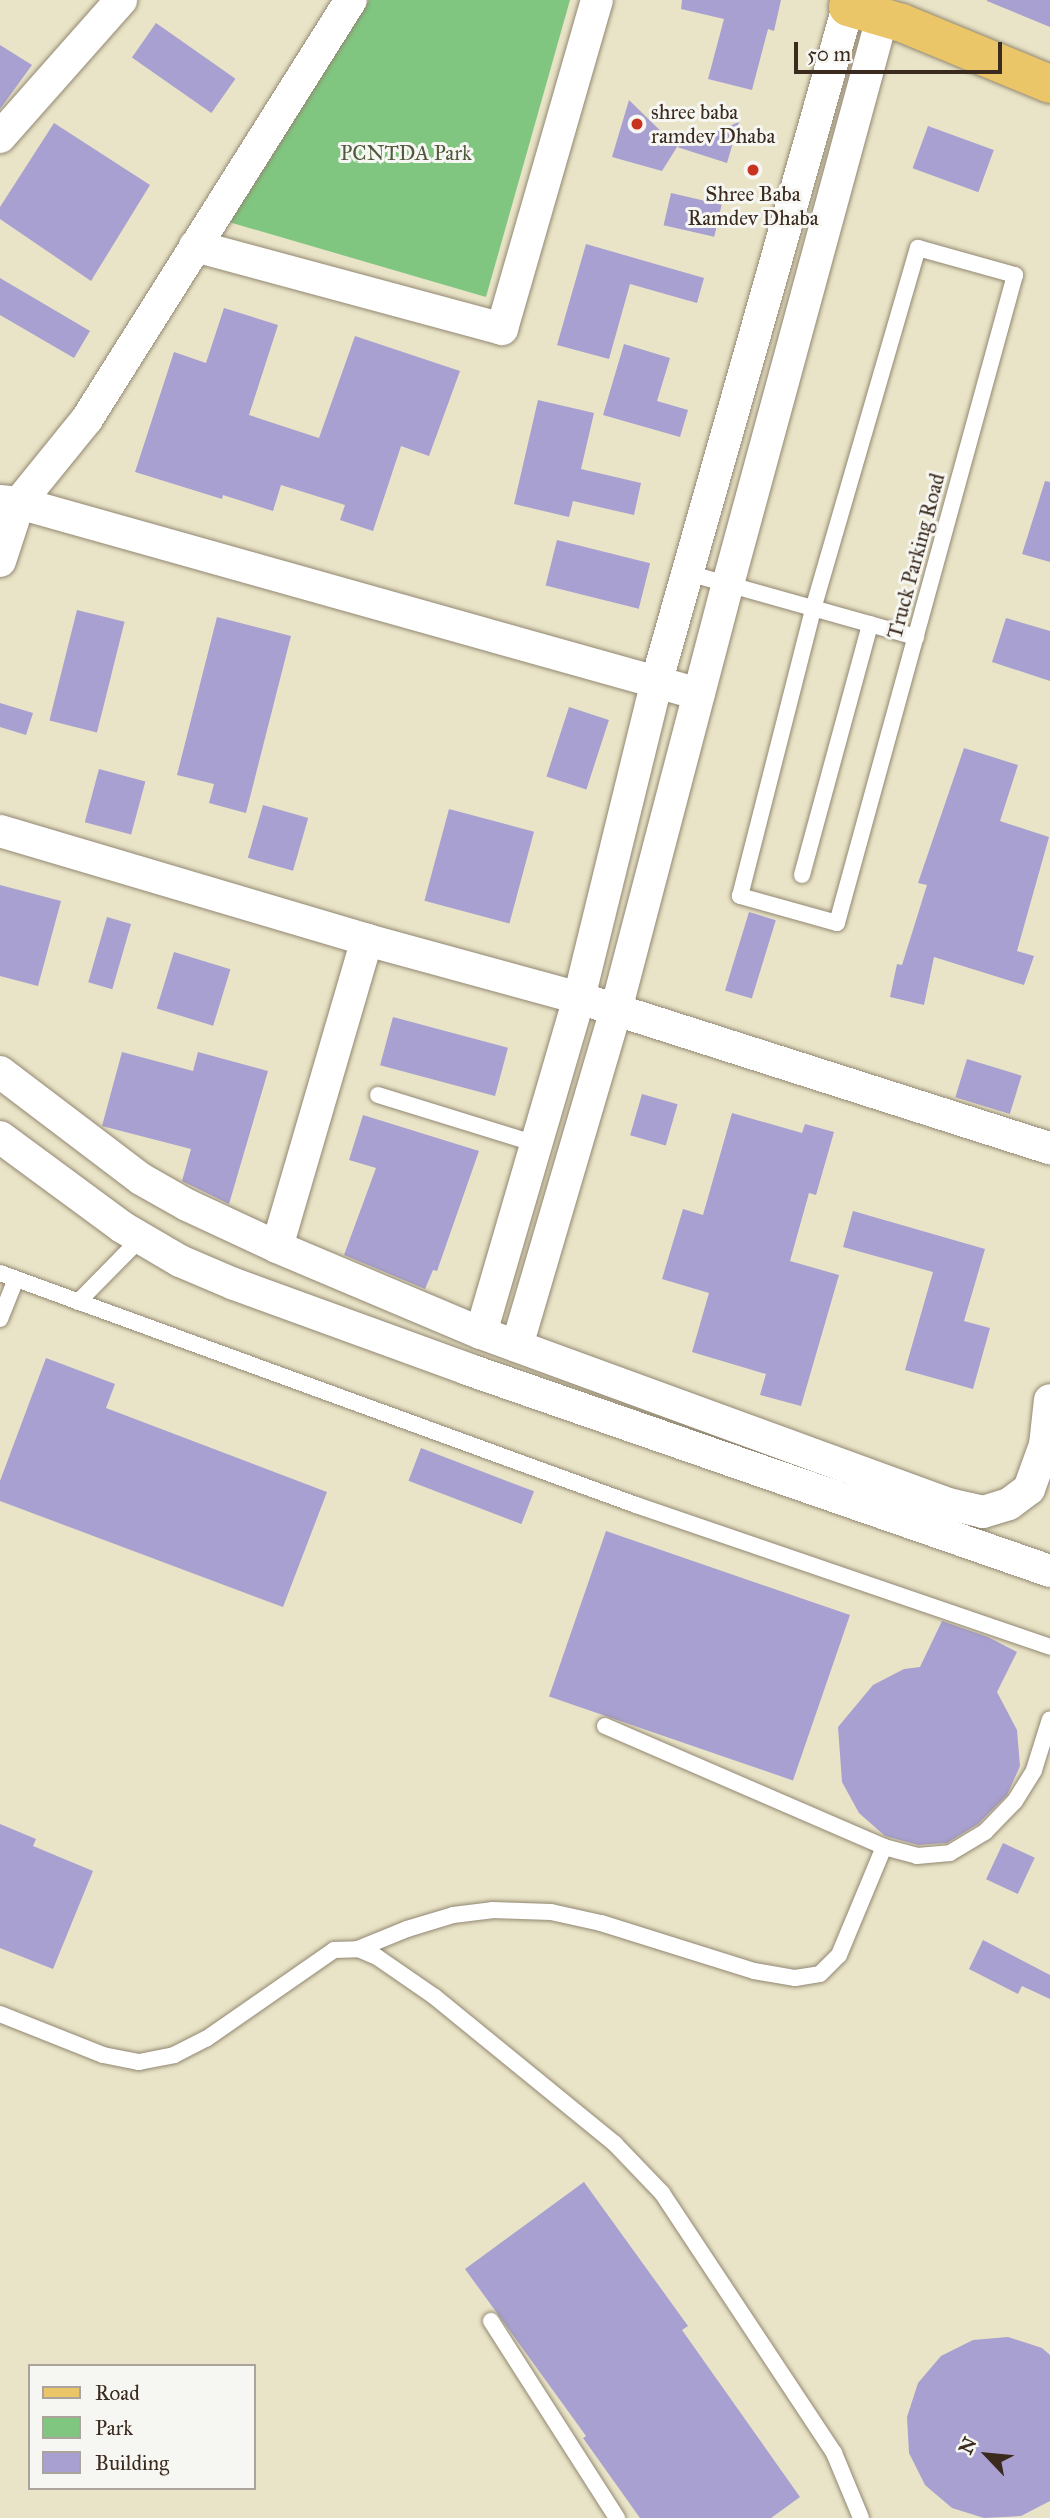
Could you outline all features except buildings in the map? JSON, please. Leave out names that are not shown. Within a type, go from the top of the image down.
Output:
[{"type":"main road","points":[[867,6],[1050,84]]},
{"type":"street","points":[[0,137],[121,0]]},
{"type":"street","points":[[0,561],[10,502],[87,419],[351,0]]},
{"type":"street","points":[[195,246],[502,330],[597,0]]},
{"type":"street","points":[[481,1333],[579,998],[657,680],[688,573],[867,6]]},
{"type":"street","points":[[517,1346],[615,1010],[699,694],[867,6]]},
{"type":"street","points":[[10,502],[657,680],[699,694]]},
{"type":"street","points":[[0,831],[367,940],[579,998],[1050,1148]]},
{"type":"street","points":[[277,1247],[367,940]]},
{"type":"street","points":[[0,1072],[141,1179],[187,1205],[277,1247],[481,1333],[949,1504],[983,1512],[1009,1504],[1029,1489],[1045,1445],[1050,1400]]},
{"type":"street","points":[[0,1137],[141,1238],[180,1261],[234,1284],[1050,1571]]},
{"type":"lane","name":"Truck Parking Road","points":[[919,248],[1015,275],[838,923],[740,896],[813,609],[919,248]]},
{"type":"lane","points":[[688,573],[916,636]]},
{"type":"lane","points":[[802,875],[870,624]]},
{"type":"lane","points":[[378,1095],[536,1144]]},
{"type":"lane","points":[[78,1302],[141,1238]]},
{"type":"lane","points":[[0,1273],[636,1505],[1050,1647]]},
{"type":"lane","points":[[0,1319],[16,1279]]},
{"type":"lane","points":[[606,1726],[884,1847],[917,1856],[950,1853],[985,1832],[1015,1801],[1034,1770],[1050,1719]]},
{"type":"lane","points":[[0,2014],[103,2055],[139,2062],[174,2055],[206,2039],[334,1950],[358,1949],[407,1929],[453,1915],[492,1910],[551,1912],[601,1923],[754,1971],[795,1978],[820,1974],[839,1955],[884,1847]]},
{"type":"lane","points":[[358,1949],[377,1957],[435,1997],[615,2144],[662,2193],[834,2453],[861,2518]]},
{"type":"lane","points":[[491,2321],[617,2518]]},
{"type":"green space","name":"PCNTDA Park","points":[[369,0],[570,0],[486,297],[222,220]]},
{"type":"place","name":"shree baba ramdev Dhaba","points":[[637,124]]},
{"type":"place","name":"Shree Baba Ramdev Dhaba","points":[[753,170]]}]
